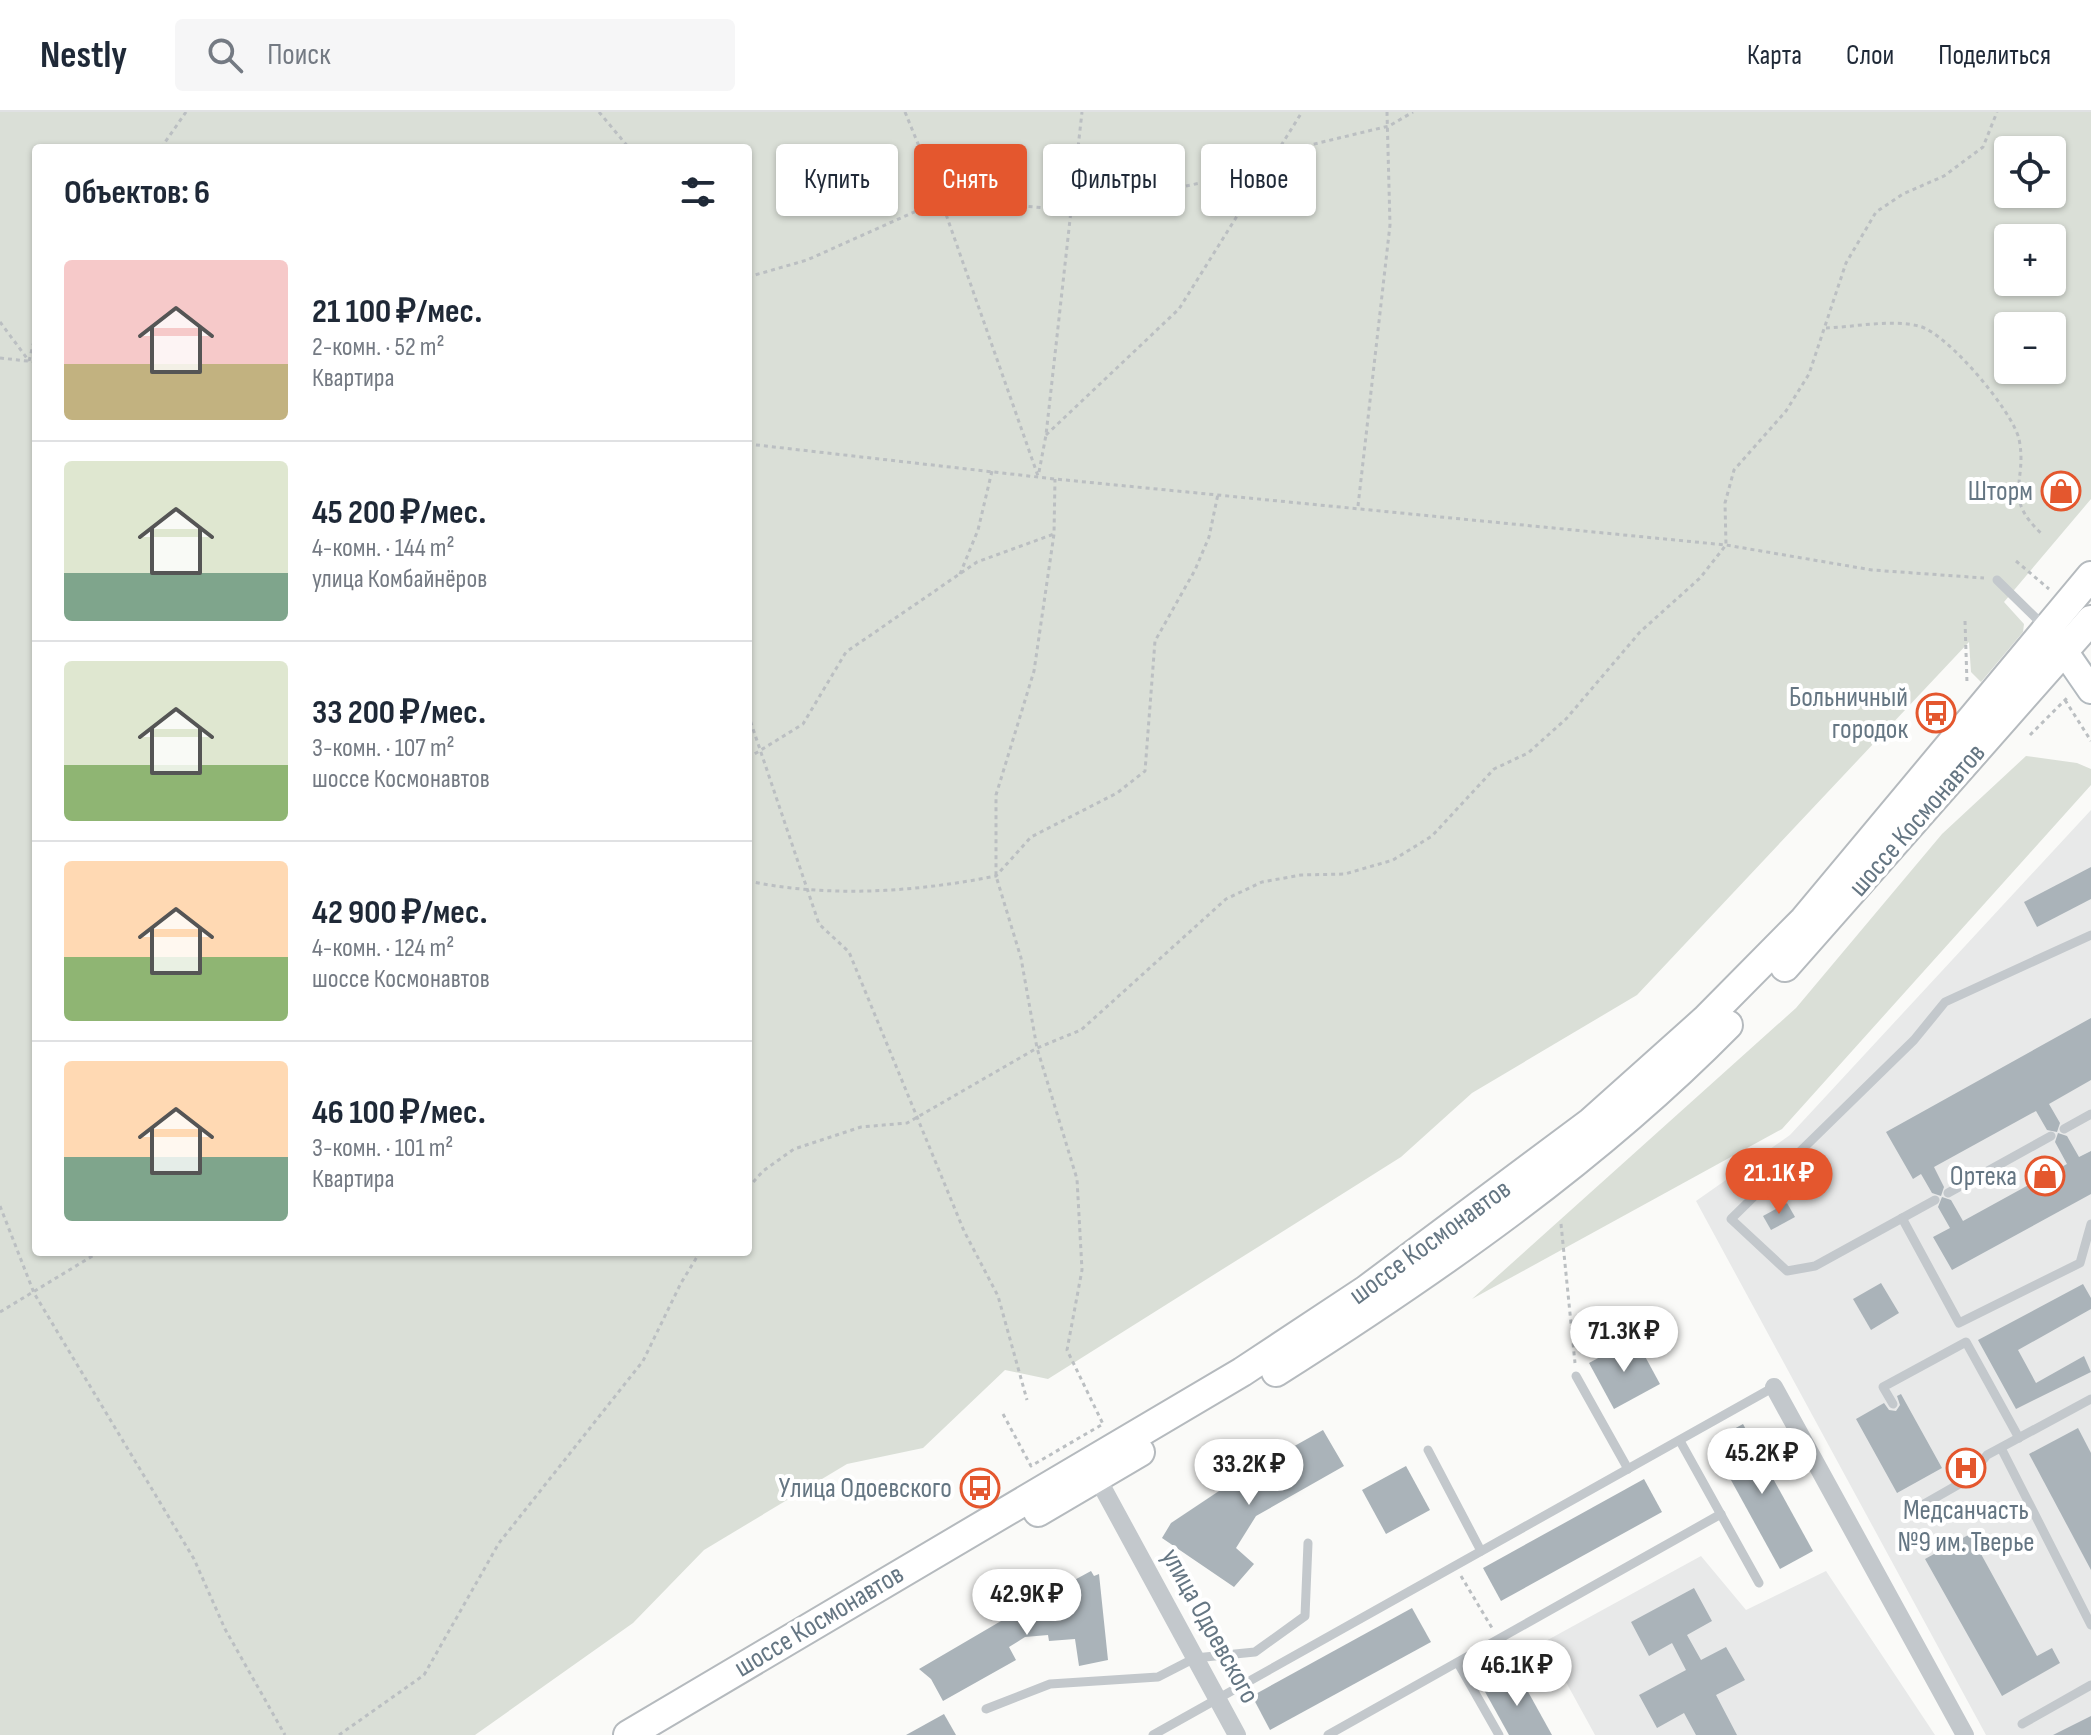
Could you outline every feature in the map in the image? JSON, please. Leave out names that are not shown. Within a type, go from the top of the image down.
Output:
[{"type":"main road","name":"шоссе Космонавтов","points":[[663,1735],[1092,1469],[1242,1372],[1366,1290],[1591,1122],[1705,1020],[1804,920],[2057,640],[2091,576]]},
{"type":"main road","name":"шоссе Космонавтов","points":[[2057,640],[2091,620]]},
{"type":"main road","name":"шоссе Космонавтов","points":[[628,1735],[1092,1469]]},
{"type":"street","points":[[2057,640],[2089,686]]},
{"type":"street","points":[[1774,1387],[1965,1735]]},
{"type":"street","name":"улица Одоевского","points":[[1092,1469],[1237,1735]]},
{"type":"lane","points":[[1997,580],[2057,640]]},
{"type":"lane","points":[[1935,1200],[1815,1266],[1787,1271],[1731,1219],[1914,1040],[1945,1002],[2091,935]]},
{"type":"lane","points":[[2064,1129],[2091,1114]]},
{"type":"lane","points":[[1948,1193],[2051,1136]]},
{"type":"lane","points":[[1902,1218],[1959,1323],[2080,1263],[2091,1224]]},
{"type":"lane","points":[[1893,1404],[1883,1387],[1966,1342],[2019,1438]]},
{"type":"lane","points":[[1576,1376],[1628,1469]]},
{"type":"lane","points":[[1153,1735],[1774,1387]]},
{"type":"lane","points":[[1912,1511],[1968,1479],[1987,1455],[2091,1399]]},
{"type":"lane","points":[[1680,1441],[1759,1583]]},
{"type":"lane","points":[[2001,1448],[2091,1625]]},
{"type":"lane","points":[[1428,1450],[1481,1551]]},
{"type":"lane","points":[[1328,1735],[1721,1514]]},
{"type":"lane","points":[[986,1709],[1050,1684],[1158,1677],[1195,1658],[1255,1652],[1305,1616],[1308,1543]]},
{"type":"lane","points":[[1458,1663],[1499,1735]]},
{"type":"lane","points":[[2022,1724],[2091,1685]]},
{"type":"path","points":[[164,144],[186,112]]},
{"type":"path","points":[[599,112],[626,144]]},
{"type":"path","points":[[905,112],[918,144]]},
{"type":"path","points":[[1078,144],[1082,112]]},
{"type":"path","points":[[1283,144],[1302,112]]},
{"type":"path","points":[[1358,508],[1390,225],[1387,112]]},
{"type":"path","points":[[1314,144],[1389,126],[1413,112]]},
{"type":"path","points":[[752,1183],[763,1171],[794,1149],[861,1127],[917,1119],[1037,1048],[1081,1030],[1226,899],[1262,882],[1301,875],[1345,874],[1393,860],[1432,836],[1494,769],[1528,753],[1566,719],[1640,632],[1700,578],[1726,545],[1725,503],[1734,470],[1786,411],[1809,374],[1846,263],[1876,212],[1903,194],[1944,176],[1983,147],[1997,112]]},
{"type":"path","points":[[752,276],[807,260],[914,212]]},
{"type":"path","points":[[947,216],[1038,476]]},
{"type":"path","points":[[1038,476],[1046,435],[1069,216]]},
{"type":"path","points":[[1046,435],[1179,309],[1238,216]]},
{"type":"path","points":[[0,322],[29,361]]},
{"type":"path","points":[[1826,328],[1897,324],[1919,326],[1930,331],[1975,370],[2018,438],[2017,479],[2021,516],[2042,534]]},
{"type":"path","points":[[29,361],[32,349]]},
{"type":"path","points":[[0,358],[32,361]]},
{"type":"path","points":[[752,444],[1055,479],[1726,545],[1872,570],[1997,580]]},
{"type":"path","points":[[959,577],[978,530],[992,471]]},
{"type":"path","points":[[1003,1414],[1031,1466],[1103,1424],[1067,1350],[1082,1270],[1077,1179],[1037,1048],[1021,958],[996,876],[996,795],[1034,671],[1054,534],[1055,479]]},
{"type":"path","points":[[752,882],[781,888],[890,890],[996,876],[1031,837],[1117,793],[1145,771],[1155,641],[1195,570],[1209,537],[1218,494]]},
{"type":"path","points":[[752,756],[803,724],[846,652],[977,562],[1054,534]]},
{"type":"path","points":[[2016,561],[2054,594]]},
{"type":"path","points":[[1965,621],[1967,683]]},
{"type":"path","points":[[2030,735],[2065,699],[2089,686]]},
{"type":"path","points":[[2065,699],[2091,741]]},
{"type":"path","points":[[752,726],[819,924],[849,952],[964,1231],[998,1296],[1027,1400]]},
{"type":"path","points":[[0,1206],[34,1293],[194,1559],[225,1629],[285,1735]]},
{"type":"path","points":[[1561,1224],[1576,1376]]},
{"type":"path","points":[[0,1312],[93,1256]]},
{"type":"path","points":[[339,1735],[424,1675],[499,1543],[643,1361],[698,1256]]},
{"type":"path","points":[[1455,1565],[1499,1640]]},
{"type":"shaded area","points":[[0,112],[2091,112],[2091,499],[2004,602],[2024,624],[2023,632],[1981,682],[1971,672],[1969,642],[1637,995],[1472,1093],[1401,1157],[1048,1379],[1005,1370],[923,1448],[847,1464],[704,1550],[633,1623],[475,1735],[0,1735]]},
{"type":"shaded area","points":[[2026,756],[2077,763],[2091,769],[2091,785],[1782,1129],[1472,1299],[1796,1008],[1942,834]]},
{"type":"shaded area","name":"Медсанчасть №9 им. Тверье","points":[[2091,810],[2091,1735],[1986,1735],[1696,1201],[1790,1135]]},
{"type":"shaded area","points":[[1701,1556],[1746,1610],[1826,1571],[1935,1735],[1595,1735],[1544,1642]]},
{"type":"building","points":[[2091,867],[2091,899],[2037,927],[2024,902]]},
{"type":"building","points":[[2091,1018],[2091,1080],[2049,1104],[2060,1123],[2057,1132],[2047,1130],[2036,1111],[1934,1167],[1944,1187],[1941,1196],[1932,1193],[1921,1174],[1913,1179],[1886,1132]]},
{"type":"building","points":[[2058,1133],[2067,1136],[2079,1157],[2091,1151],[2091,1194],[1952,1270],[1933,1237],[1950,1228],[1938,1207],[1942,1197],[1951,1200],[1963,1221],[2067,1164],[2055,1142]]},
{"type":"building","points":[[1787,1203],[1795,1217],[1771,1230],[1763,1216]]},
{"type":"building","points":[[1881,1283],[1899,1313],[1871,1330],[1853,1299]]},
{"type":"building","points":[[2083,1284],[2091,1298],[2091,1309],[2018,1350],[2036,1383],[2084,1356],[2091,1372],[2016,1409],[1978,1340]]},
{"type":"building","points":[[1635,1338],[1660,1384],[1614,1409],[1589,1363]]},
{"type":"building","points":[[1901,1394],[1942,1468],[1897,1493],[1856,1419],[1884,1403],[1889,1410],[1896,1411],[1900,1405],[1897,1396]]},
{"type":"building","points":[[1743,1424],[1813,1551],[1780,1569],[1710,1442]]},
{"type":"building","points":[[2078,1428],[2091,1453],[2091,1570],[2029,1454]]},
{"type":"building","points":[[1323,1430],[1344,1466],[1256,1516],[1236,1548],[1254,1564],[1234,1587],[1162,1538],[1171,1523],[1243,1475]]},
{"type":"building","points":[[1406,1466],[1430,1510],[1386,1534],[1362,1490]]},
{"type":"building","points":[[1644,1479],[1662,1512],[1501,1601],[1483,1568]]},
{"type":"building","points":[[1970,1534],[2037,1656],[2052,1648],[2060,1663],[2002,1696],[1925,1559]]},
{"type":"building","points":[[1091,1571],[1094,1576],[1099,1574],[1108,1660],[1079,1666],[1075,1639],[1049,1641],[1048,1635],[1025,1637],[1009,1647],[1016,1660],[943,1701],[931,1679],[919,1669],[1013,1614],[1012,1609],[1037,1608],[1059,1595],[1056,1590]]},
{"type":"building","points":[[1694,1588],[1712,1621],[1687,1635],[1701,1660],[1726,1647],[1745,1680],[1716,1695],[1737,1735],[1696,1735],[1684,1713],[1657,1728],[1639,1695],[1686,1670],[1672,1643],[1649,1656],[1631,1622]]},
{"type":"building","points":[[1412,1608],[1431,1642],[1270,1730],[1252,1696]]},
{"type":"building","points":[[1517,1672],[1552,1735],[1509,1735],[1484,1690]]},
{"type":"building","points":[[944,1714],[956,1735],[906,1735]]},
{"type":"building","points":[[2091,1716],[2091,1735],[2053,1735]]},
{"type":"place","name":"Шторм","points":[[2061,491]]},
{"type":"place","name":"Больничный городок","points":[[1936,713]]},
{"type":"place","name":"Ортека","points":[[2045,1176]]},
{"type":"place","name":"Медсанчасть №9 им. Тверье","points":[[1966,1468]]},
{"type":"place","name":"Улица Одоевского","points":[[980,1488]]}]
